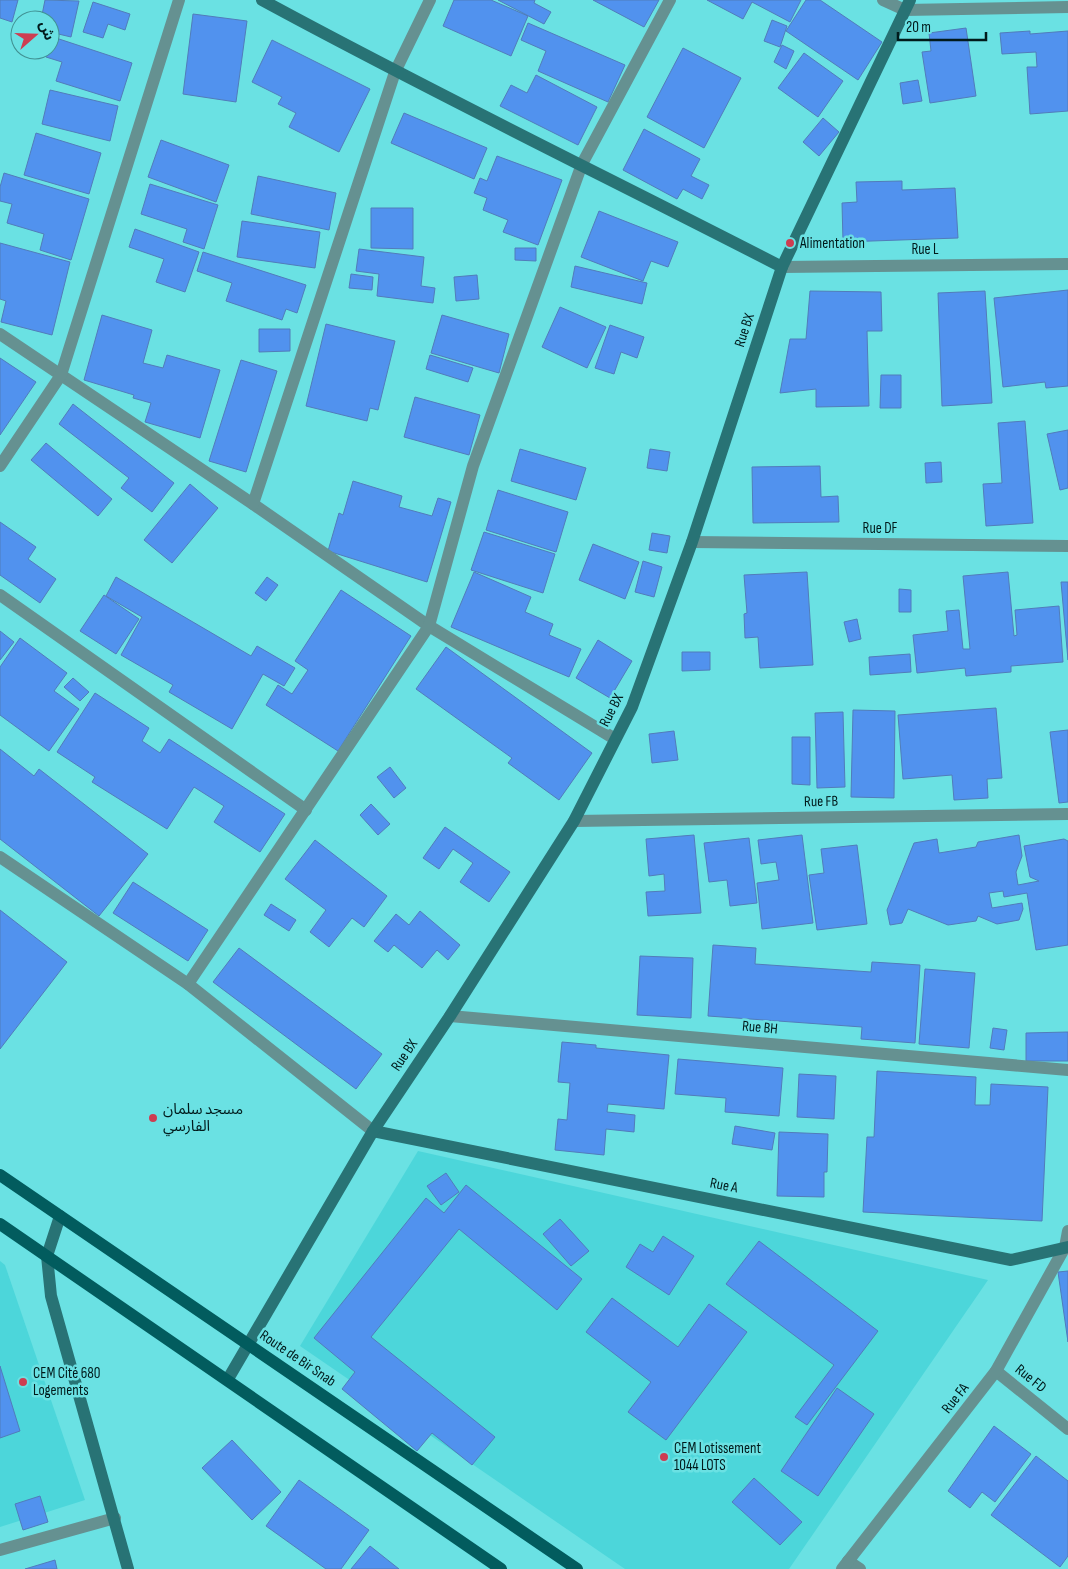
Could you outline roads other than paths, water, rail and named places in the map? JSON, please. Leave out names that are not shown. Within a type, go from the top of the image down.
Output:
[{"type":"main road","name":"Route de Bir Snab","points":[[0,1175],[577,1569]]},
{"type":"main road","points":[[0,1224],[228,1379],[501,1569]]},
{"type":"street","points":[[0,466],[61,376],[179,0]]},
{"type":"street","points":[[262,0],[395,72],[582,164],[782,266]]},
{"type":"street","points":[[253,504],[395,72],[430,0]]},
{"type":"street","points":[[188,984],[429,626],[473,466],[582,164],[670,0]]},
{"type":"street","points":[[883,0],[908,5],[1068,7]]},
{"type":"street","name":"Rue BX","points":[[228,1379],[373,1131],[450,1016],[574,821],[632,707],[692,542],[782,266],[908,5]]},
{"type":"street","name":"Rue L","points":[[782,266],[1068,264]]},
{"type":"street","points":[[0,334],[253,504],[429,626],[615,739]]},
{"type":"street","name":"Rue DF","points":[[692,542],[1068,546]]},
{"type":"street","points":[[0,595],[306,810]]},
{"type":"street","name":"Rue FB","points":[[574,821],[1068,814]]},
{"type":"street","points":[[0,857],[188,984],[373,1131]]},
{"type":"street","name":"Rue BH","points":[[450,1016],[1068,1070]]},
{"type":"street","name":"Rue A","points":[[373,1131],[1012,1260],[1067,1247]]},
{"type":"street","points":[[60,1216],[47,1256],[51,1296],[128,1569]]},
{"type":"street","name":"Rue FA","points":[[845,1565],[996,1371],[1067,1247],[1068,1231]]},
{"type":"street","name":"Rue FD","points":[[996,1371],[1068,1429]]},
{"type":"street","points":[[0,1550],[115,1518]]},
{"type":"street","points":[[845,1565],[860,1569]]},
{"type":"place","name":"Alimentation","points":[[790,243]]},
{"type":"place","name":"مسجد سلمان الفارسي","points":[[153,1118]]},
{"type":"place","name":"CEM Cité 680 Logements","points":[[23,1382]]},
{"type":"place","name":"CEM Lotissement 1044 LOTS","points":[[664,1457]]}]
